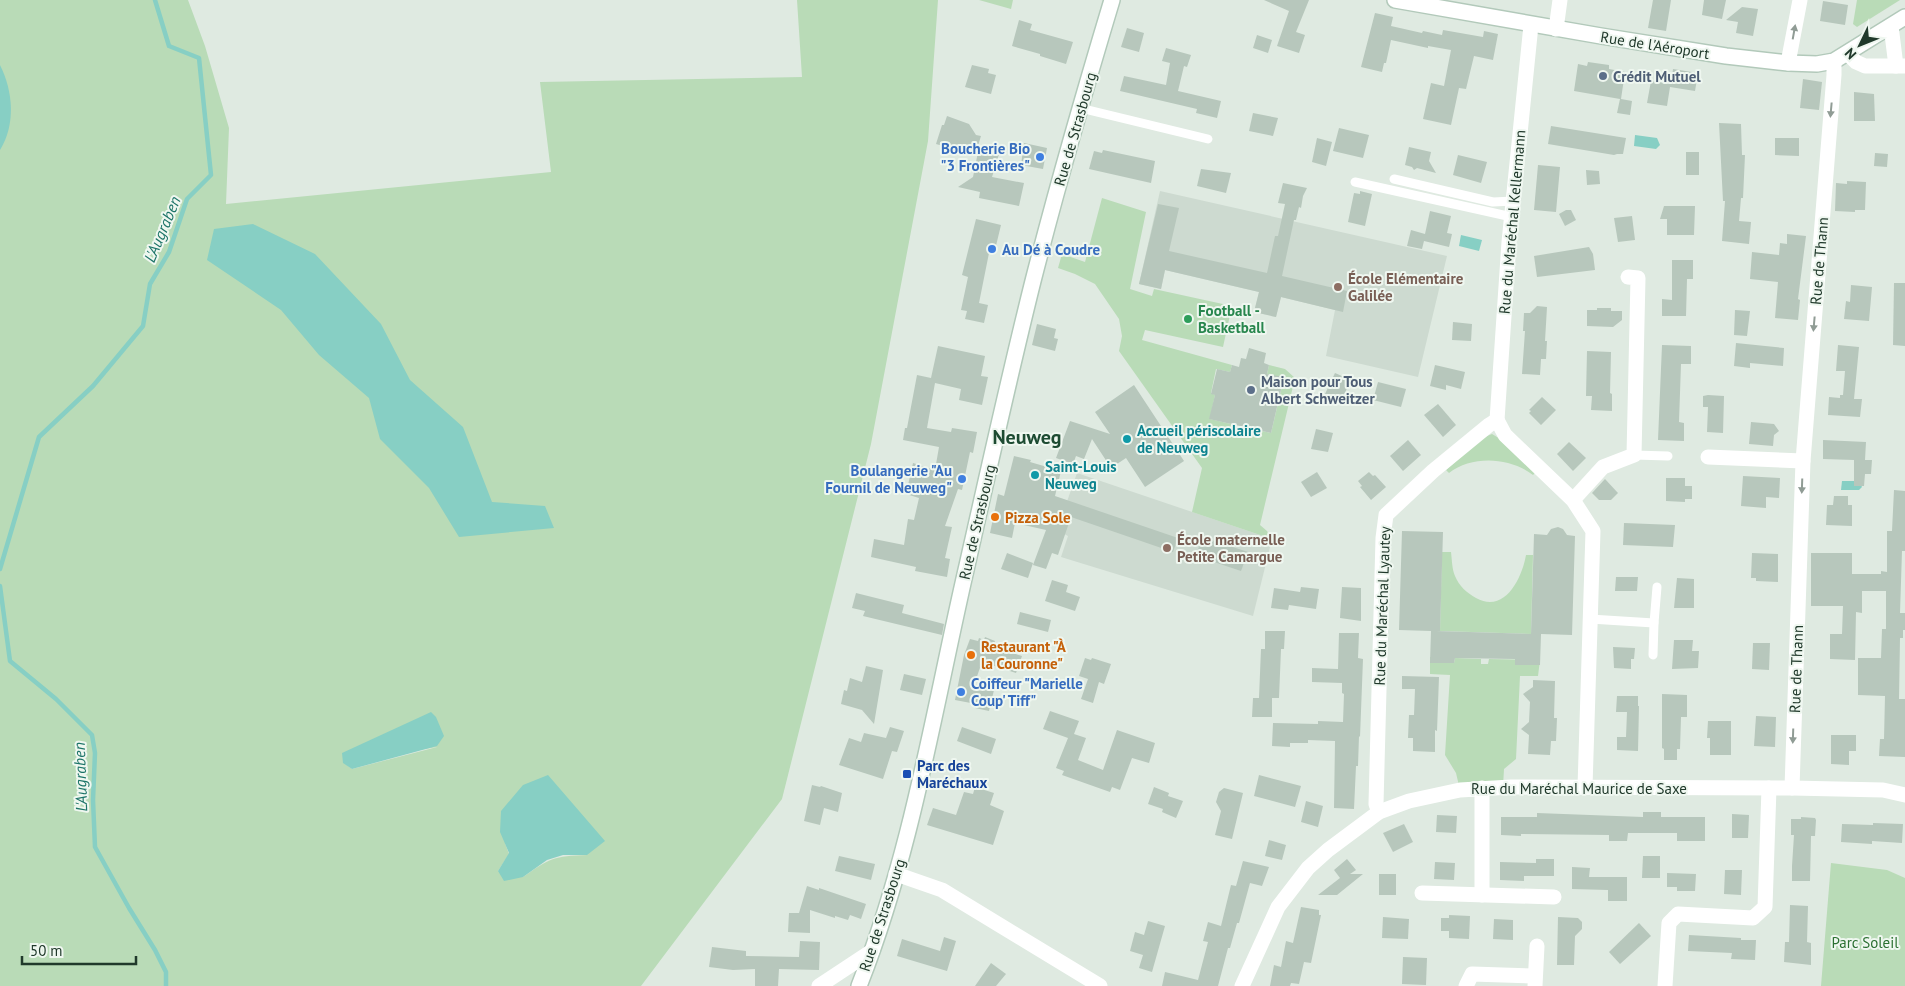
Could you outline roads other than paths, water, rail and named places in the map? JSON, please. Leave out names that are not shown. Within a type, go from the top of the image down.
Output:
[{"type":"street","name":"Rue de Strasbourg","points":[[859,986],[872,951],[911,820],[944,679],[958,605],[1007,387],[1033,281],[1080,108],[1112,0]]},
{"type":"street","name":"Rue de l'Aéroport","points":[[1395,0],[1462,6],[1531,25],[1788,64],[1834,62],[1905,17]]},
{"type":"street","points":[[1556,28],[1560,0]]},
{"type":"street","points":[[1788,64],[1800,0]]},
{"type":"street","name":"Rue du Maréchal Kellermann","points":[[1497,420],[1504,296],[1531,25]]},
{"type":"street","points":[[1848,54],[1856,62],[1865,66],[1900,66],[1890,26]]},
{"type":"street","name":"Rue de Thann","points":[[1792,788],[1803,461],[1834,85],[1834,62]]},
{"type":"street","points":[[1572,500],[1603,467],[1634,455],[1638,278],[1628,277]]},
{"type":"street","points":[[1497,420],[1505,435],[1572,500],[1593,531],[1585,787]]},
{"type":"street","name":"Rue du Maréchal Lyautey","points":[[1379,812],[1376,804],[1383,538],[1386,515],[1434,471],[1497,420]]},
{"type":"street","points":[[1708,457],[1803,461]]},
{"type":"street","points":[[1482,788],[1482,895]]},
{"type":"street","name":"Rue du Maréchal Maurice de Saxe","points":[[1242,986],[1278,907],[1308,868],[1328,850],[1379,812],[1409,802],[1460,790],[1482,788],[1792,788],[1883,790],[1904,793]]},
{"type":"street","points":[[1666,986],[1669,924],[1678,914],[1753,918],[1765,906],[1769,788]]},
{"type":"street","points":[[896,874],[942,890],[1100,986]]},
{"type":"street","points":[[1422,894],[1554,897]]},
{"type":"street","points":[[1466,986],[1472,974],[1535,981],[1536,946]]},
{"type":"street","points":[[819,986],[872,951]]},
{"type":"lane","points":[[1080,108],[1208,139]]},
{"type":"lane","points":[[1394,179],[1493,202],[1514,201]]},
{"type":"lane","points":[[1354,182],[1512,217]]},
{"type":"lane","points":[[1634,455],[1668,456]]},
{"type":"lane","points":[[1653,655],[1657,587]]},
{"type":"lane","points":[[1590,619],[1654,623]]},
{"type":"water","points":[[0,65],[8,86],[11,108],[9,129],[0,150]]},
{"type":"water","points":[[1635,135],[1657,138],[1660,145],[1656,149],[1634,146]]},
{"type":"water","points":[[253,224],[315,254],[381,324],[410,380],[463,427],[492,502],[545,506],[554,528],[459,537],[429,488],[380,439],[369,398],[319,355],[281,310],[207,260],[214,229]]},
{"type":"water","points":[[1461,235],[1482,240],[1479,251],[1459,246]]},
{"type":"water","points":[[1842,481],[1859,481],[1862,487],[1859,490],[1841,490]]},
{"type":"water","points":[[431,712],[436,717],[444,736],[437,746],[352,769],[343,763],[342,753]]},
{"type":"water","points":[[548,775],[605,841],[587,855],[563,855],[547,860],[523,877],[504,881],[498,871],[509,853],[500,832],[501,811],[523,785]]},
{"type":"waterway","name":"L'Augraben","points":[[0,569],[39,437],[93,386],[143,326],[150,284],[169,252],[187,199],[211,175],[199,58],[169,46],[155,0]]},
{"type":"waterway","name":"L'Augraben","points":[[0,586],[10,661],[56,699],[92,735],[95,753],[93,800],[95,847],[155,950],[166,972],[166,986]]},
{"type":"place","name":"Crédit Mutuel","points":[[1603,76]]},
{"type":"place","name":"Boucherie Bio \"3 Frontières\"","points":[[1040,157]]},
{"type":"place","name":"Au Dé à Coudre","points":[[992,249]]},
{"type":"place","name":"École Elémentaire Galilée","points":[[1338,287]]},
{"type":"place","name":"Football - Basketball","points":[[1188,319]]},
{"type":"place","name":"Maison pour Tous Albert Schweitzer","points":[[1251,390]]},
{"type":"place","name":"Accueil périscolaire de Neuweg","points":[[1127,439]]},
{"type":"place","name":"Saint-Louis Neuweg","points":[[1035,475]]},
{"type":"place","name":"Boulangerie \"Au Fournil de Neuweg\"","points":[[962,479]]},
{"type":"place","name":"Pizza Sole","points":[[995,517]]},
{"type":"place","name":"École maternelle Petite Camargue","points":[[1167,548]]},
{"type":"place","name":"Restaurant \"À la Couronne\"","points":[[971,655]]},
{"type":"place","name":"Coiffeur \"Marielle Coup' Tiff\"","points":[[961,692]]},
{"type":"place","name":"Parc des Maréchaux","points":[[907,774]]},
{"type":"district","name":"Neuweg","points":[[1027,437]]},
{"type":"park label","name":"Parc Soleil","points":[[1865,942]]}]
